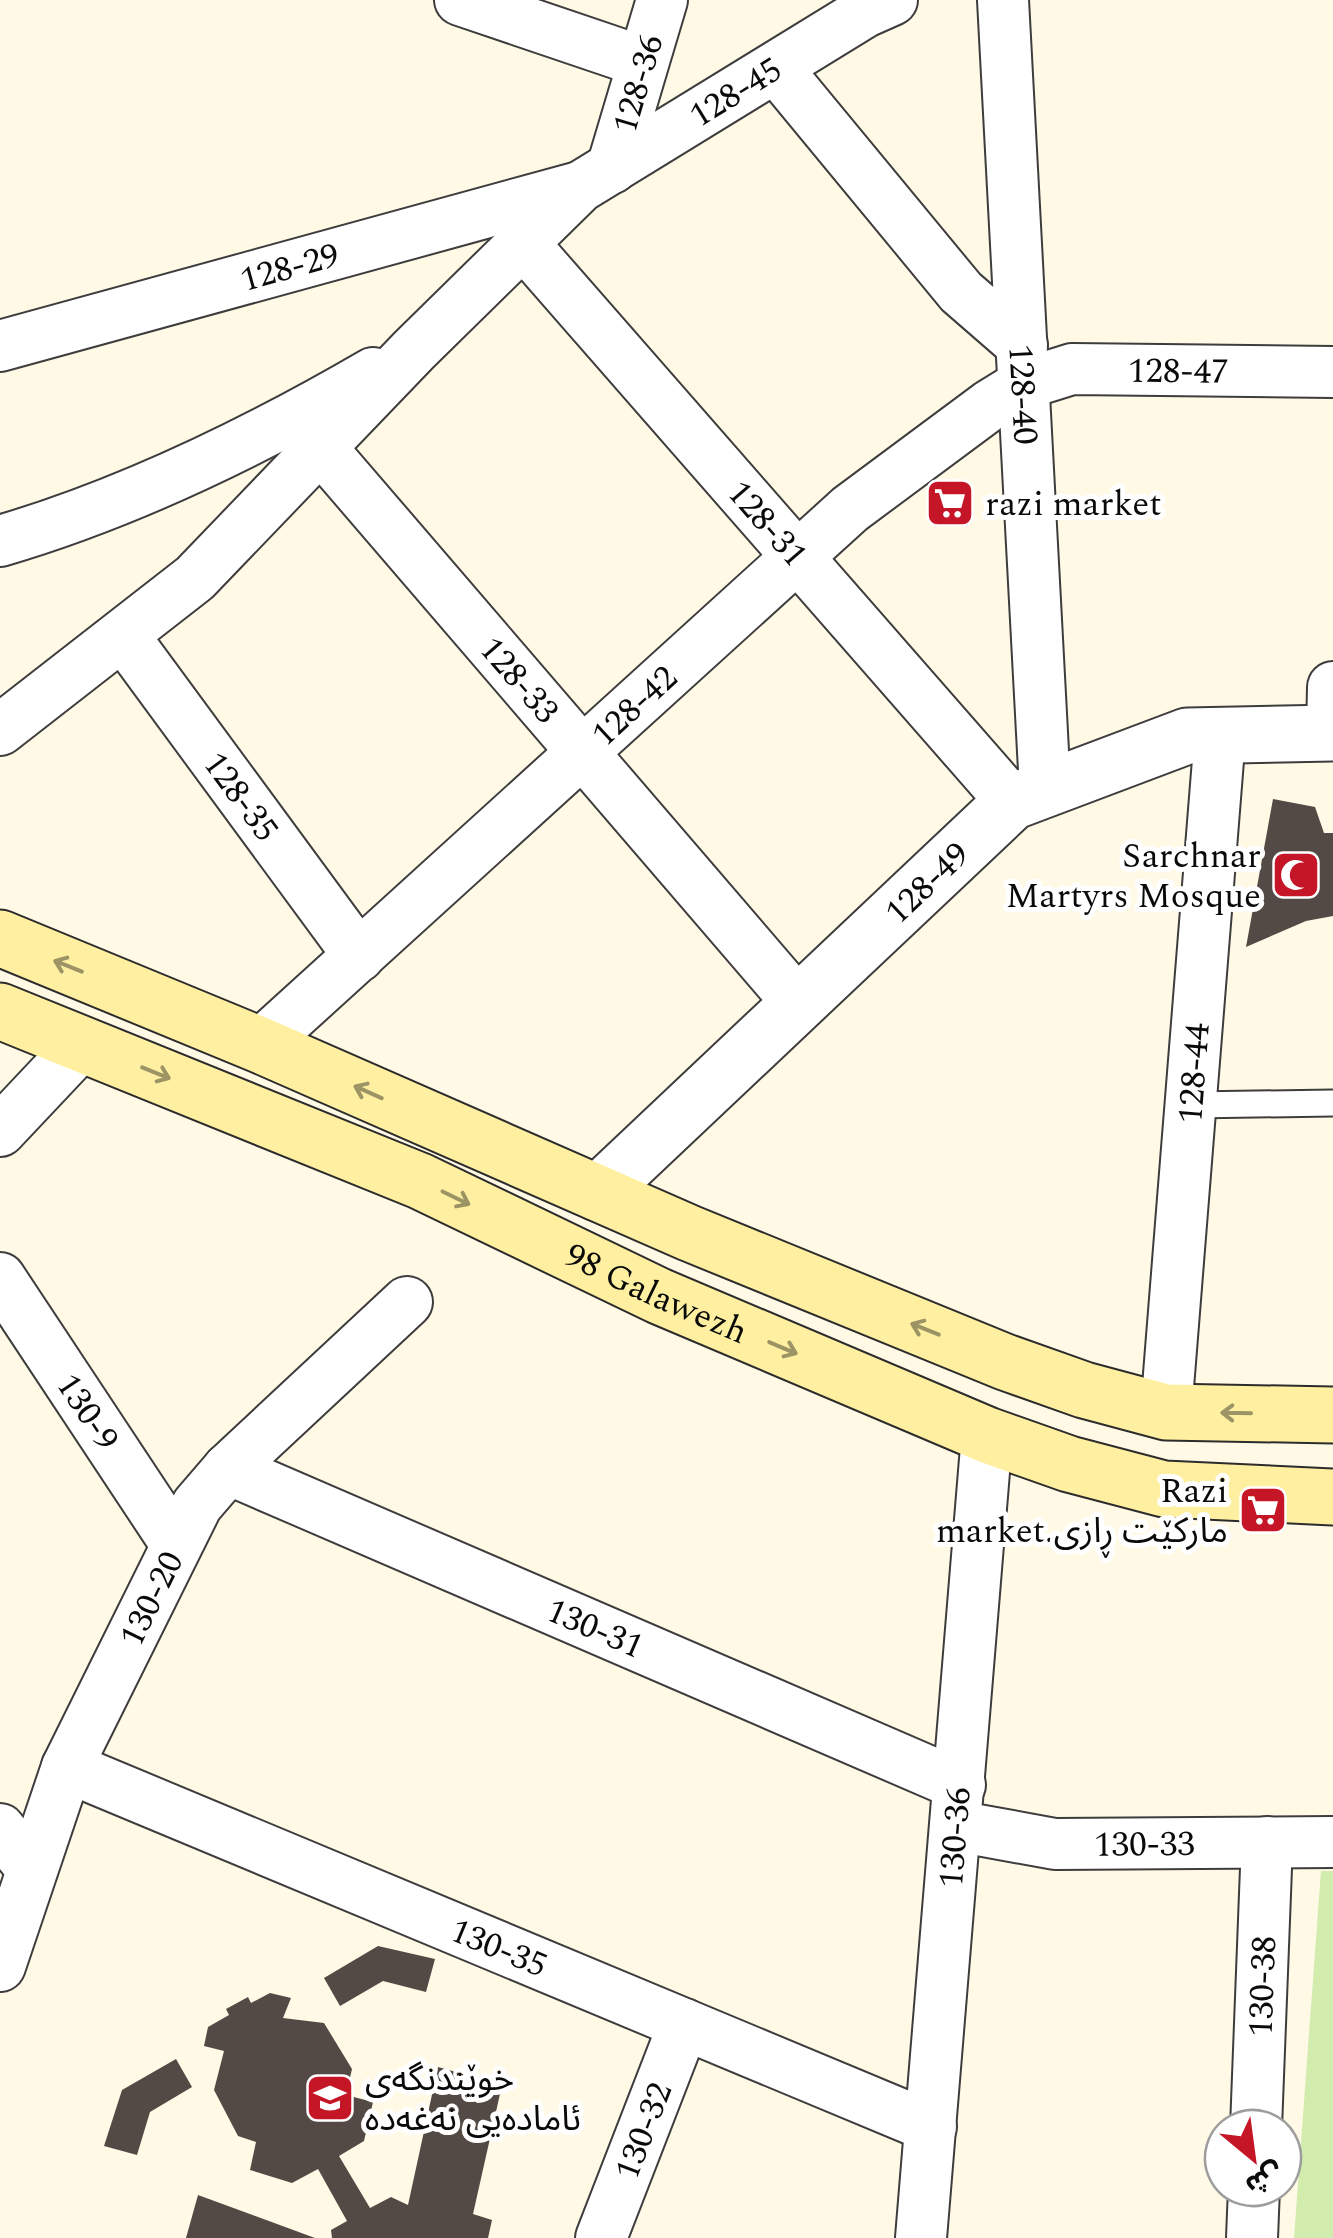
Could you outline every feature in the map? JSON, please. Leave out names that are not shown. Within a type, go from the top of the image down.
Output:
[{"type":"main road","name":"98 Galawezh","points":[[0,938],[260,1045],[689,1233],[1005,1362],[1084,1390],[1166,1412],[1333,1415]]},
{"type":"main road","name":"98 Galawezh","points":[[0,1011],[420,1180],[659,1296],[987,1435],[1069,1464],[1164,1489],[1333,1497]]},
{"type":"main road","points":[[659,1296],[689,1233]]},
{"type":"street","points":[[460,0],[643,62]]},
{"type":"street","name":"128-36","points":[[596,177],[643,62],[662,0]]},
{"type":"street","name":"128-45","points":[[596,177],[865,12],[892,0]]},
{"type":"street","name":"128-40","points":[[1004,0],[1023,364],[1028,796]]},
{"type":"street","points":[[776,68],[1023,364]]},
{"type":"street","points":[[0,730],[195,578],[414,350],[596,177]]},
{"type":"street","name":"128-29","points":[[0,346],[596,177]]},
{"type":"street","name":"128-31","points":[[524,243],[798,557],[1028,796]]},
{"type":"street","points":[[0,541],[52,525],[168,478],[340,392],[414,350]]},
{"type":"street","name":"128-47","points":[[1023,364],[1072,369],[1333,372]]},
{"type":"street","name":"128-42","points":[[260,1045],[850,510],[990,405],[1023,364]]},
{"type":"street","name":"128-33","points":[[321,448],[798,1003]]},
{"type":"street","name":"128-35","points":[[123,635],[359,956]]},
{"type":"street","points":[[1332,733],[1333,687]]},
{"type":"street","name":"128-49","points":[[598,1193],[798,1003],[1028,796],[1188,736],[1332,733]]},
{"type":"street","name":"128-44","points":[[1166,1412],[1220,735]]},
{"type":"street","points":[[0,1131],[84,1044]]},
{"type":"street","name":"130-9","points":[[0,1278],[176,1544]]},
{"type":"street","name":"130-20","points":[[0,1966],[67,1768],[197,1505],[228,1469],[407,1302]]},
{"type":"street","name":"130-36","points":[[920,2238],[987,1435]]},
{"type":"street","name":"130-31","points":[[228,1469],[958,1806]]},
{"type":"street","name":"130-35","points":[[67,1768],[931,2127]]},
{"type":"street","name":"130-33","points":[[958,1806],[1055,1844],[1333,1842]]},
{"type":"street","points":[[0,1829],[32,1869]]},
{"type":"street","name":"130-38","points":[[1257,2108],[1267,1842]]},
{"type":"street","name":"130-32","points":[[601,2238],[684,2024]]},
{"type":"street","points":[[1252,2238],[1253,2208]]},
{"type":"lane","points":[[1190,1105],[1333,1103]]},
{"type":"green space","points":[[1321,1871],[1333,1871],[1333,2238],[1294,2238],[1296,2208],[1303,2208],[1303,2116]]},
{"type":"building","name":"Sarchnar Martyrs Mosque","points":[[1273,799],[1315,807],[1324,833],[1333,833],[1333,916],[1306,921],[1246,947]]},
{"type":"building","points":[[378,1946],[435,1959],[426,1992],[383,1981],[340,2006],[324,1978]]},
{"type":"building","points":[[270,1993],[291,1998],[283,2018],[324,2023],[352,2069],[346,2095],[373,2102],[364,2141],[339,2156],[370,2208],[391,2197],[408,2205],[438,2067],[502,2085],[473,2214],[492,2220],[488,2238],[332,2238],[331,2230],[347,2221],[318,2169],[292,2183],[250,2170],[256,2142],[238,2136],[214,2090],[224,2051],[204,2046],[208,2027],[229,2015],[226,2009],[248,1997],[251,2003]]},
{"type":"building","points":[[176,2059],[192,2087],[150,2112],[137,2155],[104,2146],[122,2090]]},
{"type":"building","points":[[198,2195],[315,2238],[186,2238]]},
{"type":"place","name":"razi market","points":[[950,503]]},
{"type":"place","name":"Sarchnar Martyrs Mosque","points":[[1296,875]]},
{"type":"place","name":"Razi market.مارکێت ڕازی","points":[[1263,1510]]},
{"type":"place","name":"خوێندنگەی ئامادەیی نەغەدە","points":[[330,2098]]}]
